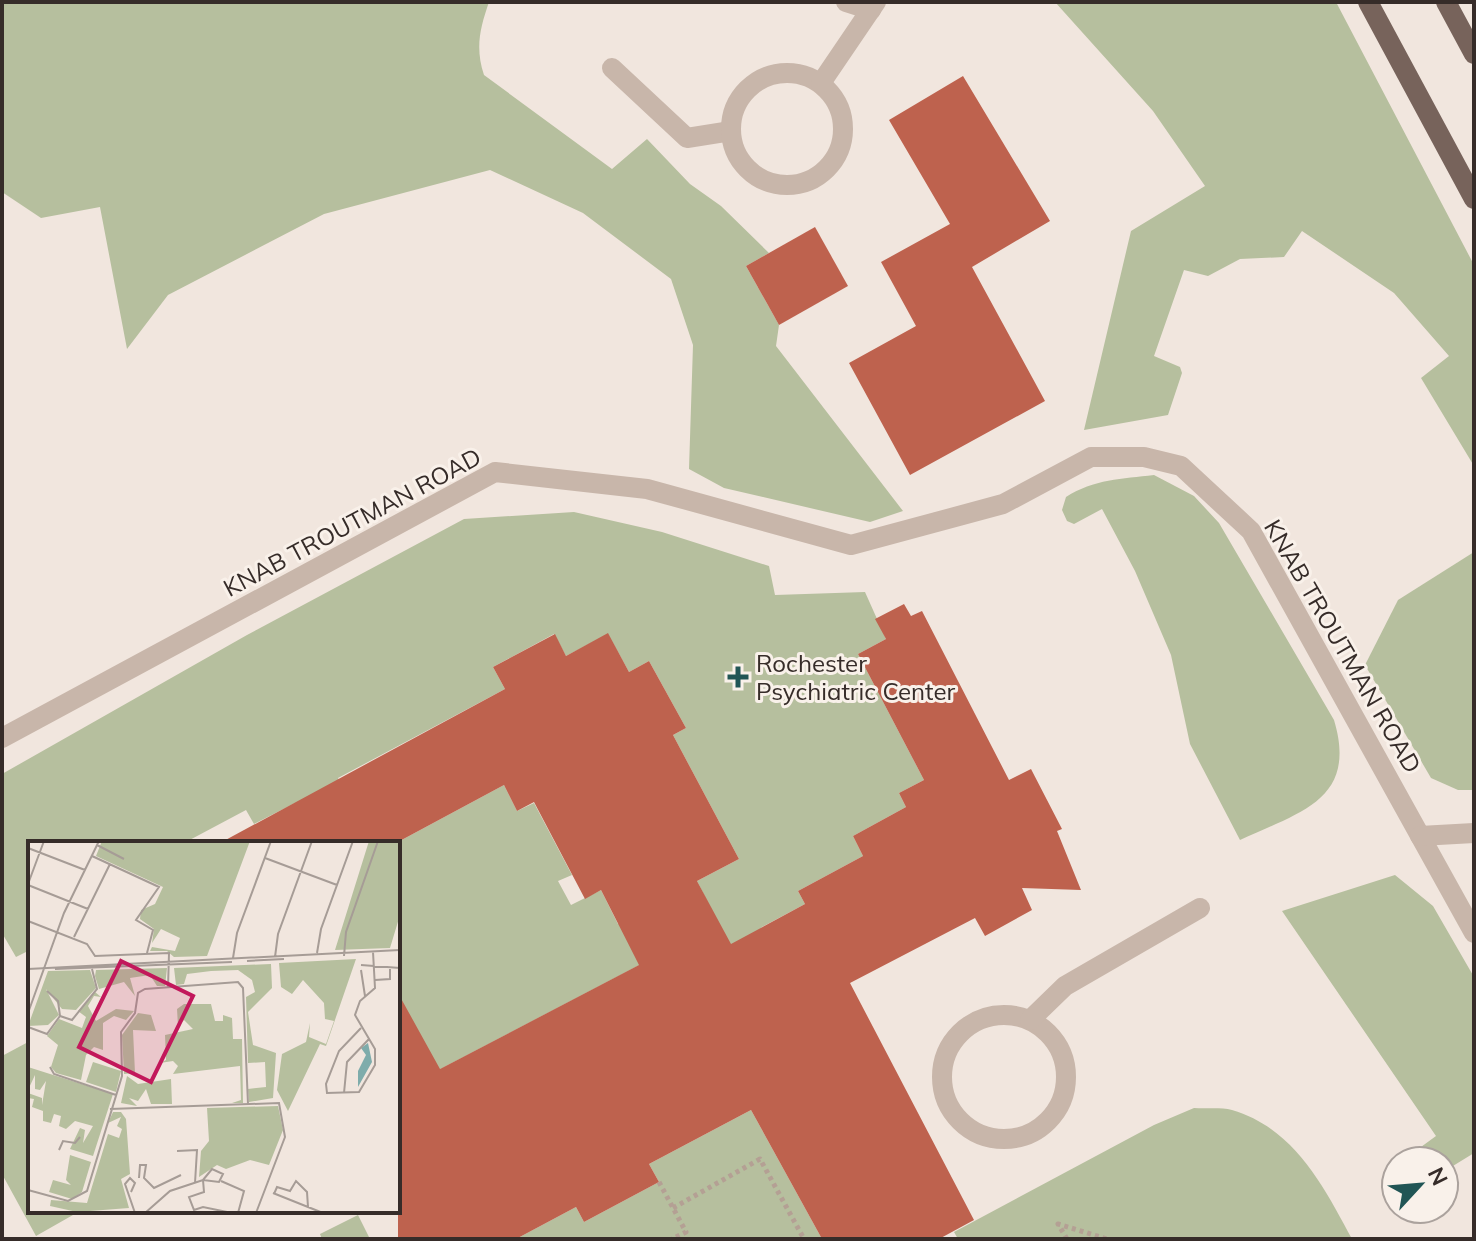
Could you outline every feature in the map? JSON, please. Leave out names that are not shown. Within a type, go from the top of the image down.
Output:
[{"type":"main road","points":[[1368,2],[1474,199]]},
{"type":"main road","points":[[1446,2],[1474,54]]},
{"type":"street","points":[[821,83],[873,6],[846,2]]},
{"type":"street","points":[[612,68],[687,138],[731,131]]},
{"type":"street","points":[[786,73],[805,75],[821,83],[834,97],[842,114],[844,134],[840,152],[829,168],[813,180],[795,186],[776,185],[758,178],[734,149],[731,131],[733,113],[740,97],[753,84],[769,75],[786,73]]},
{"type":"street","name":"KNAB TROUTMAN ROAD","points":[[2,738],[495,472],[647,489],[851,545],[1003,504],[1091,457],[1144,457],[1181,466],[1251,531],[1474,933]]},
{"type":"street","points":[[1420,836],[1474,833]]},
{"type":"street","points":[[1030,1020],[1065,986],[1200,908]]},
{"type":"street","points":[[1010,1015],[1030,1020],[1046,1031],[1059,1046],[1066,1066],[1066,1088],[1059,1108],[1046,1124],[1027,1136],[1007,1140],[985,1137],[966,1127],[952,1112],[943,1092],[941,1072],[946,1053],[957,1036],[981,1019],[1010,1015]]},
{"type":"path","points":[[673,1208],[760,1159],[804,1239]]},
{"type":"path","points":[[659,1182],[686,1232],[672,1239]]},
{"type":"path","points":[[1067,1239],[1058,1224],[1107,1239]]},
{"type":"green space","points":[[2,2],[489,2],[480,38],[484,75],[612,169],[647,139],[690,184],[721,206],[769,253],[746,266],[779,325],[776,346],[903,511],[870,522],[724,488],[689,469],[693,345],[671,279],[583,213],[490,170],[324,214],[168,295],[127,349],[100,207],[41,218],[2,192]]},
{"type":"green space","points":[[1055,2],[1336,2],[1474,265],[1474,466],[1421,378],[1449,356],[1394,293],[1302,231],[1284,257],[1240,259],[1208,276],[1184,270],[1154,356],[1180,367],[1182,373],[1168,415],[1084,430],[1131,231],[1205,186],[1153,111]]},
{"type":"green space","points":[[1154,475],[1194,496],[1219,523],[1334,720],[1339,747],[1338,769],[1331,786],[1302,811],[1240,840],[1190,744],[1171,655],[1135,571],[1102,509],[1074,524],[1067,521],[1062,510],[1066,497],[1087,487]]},
{"type":"green space","points":[[574,512],[662,532],[769,566],[775,595],[865,592],[886,639],[858,654],[924,780],[899,793],[906,807],[853,836],[863,856],[798,891],[805,904],[762,927],[736,958],[697,881],[739,859],[673,735],[686,728],[649,661],[629,672],[608,634],[566,656],[554,634],[493,667],[505,689],[338,778],[354,808],[295,803],[254,824],[246,810],[188,841],[28,841],[28,951],[16,957],[2,933],[2,774],[247,635],[464,519]]},
{"type":"green space","points":[[1474,552],[1474,790],[1458,790],[1431,778],[1365,665],[1398,600]]},
{"type":"green space","points":[[504,785],[517,811],[534,803],[572,875],[558,881],[571,905],[601,890],[618,924],[632,918],[653,958],[402,1089],[400,841]]},
{"type":"green space","points":[[1395,875],[1433,906],[1474,977],[1474,1153],[1460,1162],[1460,1145],[1424,1145],[1436,1136],[1282,911]]},
{"type":"green space","points":[[28,1042],[28,1213],[76,1213],[36,1236],[2,1174],[2,1056]]},
{"type":"green space","points":[[1194,1108],[1232,1110],[1273,1130],[1305,1162],[1352,1239],[958,1239],[954,1232],[1154,1125]]},
{"type":"green space","points":[[751,1110],[822,1239],[516,1239],[576,1207],[584,1222],[659,1182],[649,1164]]},
{"type":"green space","points":[[358,1215],[370,1239],[322,1239],[320,1234]]},
{"type":"building","points":[[963,76],[1050,221],[972,267],[1045,401],[910,475],[849,363],[916,326],[881,262],[950,224],[889,120]]},
{"type":"building","points":[[815,227],[848,286],[779,325],[746,266]]},
{"type":"building","points":[[904,604],[911,616],[922,611],[1009,780],[1031,769],[1062,829],[1057,831],[1081,890],[1022,888],[1032,910],[985,936],[975,918],[850,983],[974,1220],[939,1239],[822,1239],[751,1110],[649,1164],[659,1182],[584,1222],[576,1207],[516,1239],[398,1239],[400,997],[440,1069],[639,965],[601,890],[585,899],[534,802],[517,811],[504,785],[400,841],[224,841],[505,689],[493,667],[555,634],[566,656],[608,633],[629,672],[649,661],[686,728],[673,735],[739,859],[697,881],[731,944],[805,904],[798,891],[863,856],[853,836],[906,807],[899,793],[924,780],[858,654],[886,639],[875,619]]},
{"type":"place","name":"Rochester Psychiatric Center","points":[[738,677]]}]
